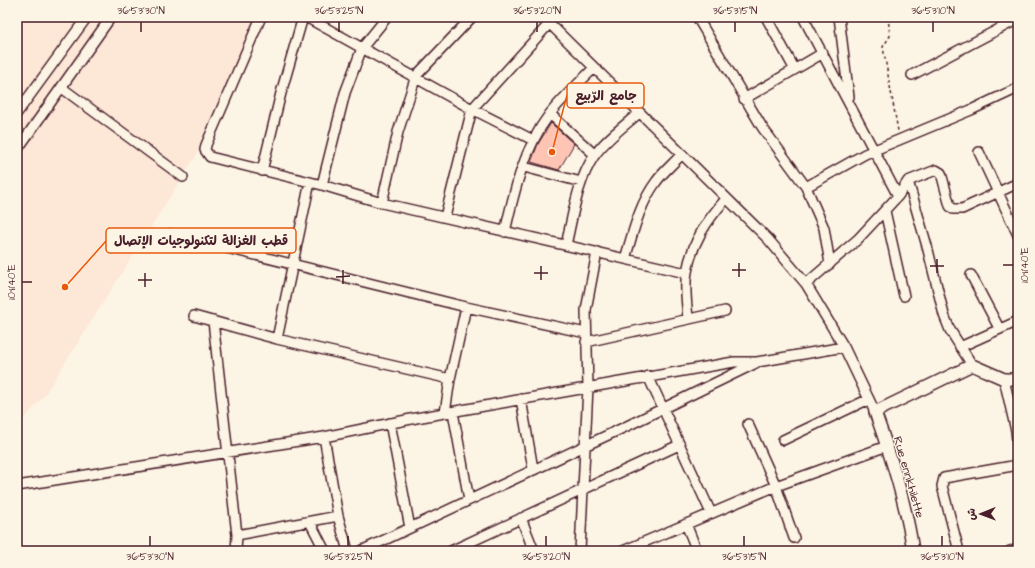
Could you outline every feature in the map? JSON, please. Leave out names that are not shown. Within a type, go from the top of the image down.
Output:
[{"type":"street","points":[[17,113],[87,17]]},
{"type":"street","points":[[17,150],[111,17]]},
{"type":"street","points":[[261,17],[205,150],[210,157],[322,185],[382,203],[686,273]]},
{"type":"street","points":[[262,171],[281,93],[304,17],[416,76],[472,109],[533,140]]},
{"type":"street","points":[[322,185],[345,93],[362,48],[387,17]]},
{"type":"street","points":[[382,203],[398,132],[416,76],[472,17]]},
{"type":"street","points":[[542,17],[768,239],[806,284],[844,347],[875,412],[972,365]]},
{"type":"street","points":[[697,17],[744,99],[762,127],[806,187],[824,228],[830,264]]},
{"type":"street","points":[[766,17],[794,68]]},
{"type":"street","points":[[803,17],[898,196]]},
{"type":"street","points":[[839,17],[850,103]]},
{"type":"street","points":[[912,75],[1018,19]]},
{"type":"street","points":[[445,217],[472,109],[550,24]]},
{"type":"street","points":[[744,99],[794,68],[823,53]]},
{"type":"street","points":[[505,232],[513,198],[533,140],[550,114],[594,68]]},
{"type":"street","points":[[62,88],[183,177]]},
{"type":"street","points":[[806,187],[851,161],[1018,88]]},
{"type":"street","points":[[566,245],[581,182],[595,156],[616,133],[639,113]]},
{"type":"street","points":[[550,114],[595,156]]},
{"type":"street","points":[[979,152],[1018,235]]},
{"type":"street","points":[[625,260],[638,216],[649,195],[660,177],[681,155]]},
{"type":"street","points":[[524,167],[581,182]]},
{"type":"street","points":[[806,284],[830,264],[884,211],[898,196],[908,181],[939,170],[950,206],[953,209],[962,209],[1018,183]]},
{"type":"street","points":[[908,181],[927,246],[944,315],[960,346],[972,365],[1004,379],[1018,379]]},
{"type":"street","points":[[277,339],[310,182]]},
{"type":"street","points":[[688,319],[686,273],[700,232],[710,217],[726,199]]},
{"type":"street","points":[[884,211],[904,296]]},
{"type":"street","points":[[170,234],[586,338],[725,311]]},
{"type":"street","points":[[580,551],[588,388],[586,338],[588,293],[597,252]]},
{"type":"street","points":[[971,275],[999,328]]},
{"type":"street","points":[[466,307],[450,379],[449,412],[469,500]]},
{"type":"street","points":[[194,316],[277,339],[450,379]]},
{"type":"street","points":[[213,321],[237,535],[236,551]]},
{"type":"street","points":[[960,346],[1018,321]]},
{"type":"street","points":[[17,486],[324,437],[390,423],[648,376],[734,362],[757,362],[844,347]]},
{"type":"street","points":[[363,551],[757,362]]},
{"type":"street","points":[[648,376],[711,513]]},
{"type":"street","points":[[1004,379],[1016,431],[1018,449]]},
{"type":"street","points":[[521,399],[533,469]]},
{"type":"street","points":[[783,440],[869,399]]},
{"type":"street","name":"Rue ennkhilette","points":[[875,412],[887,446],[907,514],[913,551]]},
{"type":"street","points":[[390,423],[410,528]]},
{"type":"street","points":[[748,424],[776,486],[794,538]]},
{"type":"street","points":[[324,437],[338,516],[348,551]]},
{"type":"street","points":[[451,551],[470,547],[521,518],[679,445]]},
{"type":"street","points":[[623,551],[776,486],[887,446]]},
{"type":"street","points":[[959,551],[942,486],[942,480],[944,478],[1018,465]]},
{"type":"street","points":[[237,535],[338,516]]},
{"type":"street","points":[[521,518],[534,551]]},
{"type":"street","points":[[310,522],[325,551]]},
{"type":"street","points":[[686,524],[697,551]]},
{"type":"street","points":[[1010,551],[1018,550]]},
{"type":"path","points":[[888,17],[890,36],[883,47],[899,140]]},
{"type":"shaded area","points":[[17,17],[255,17],[199,151],[44,396],[17,427]]},
{"type":"building","points":[[551,123],[574,144],[559,170],[531,162],[538,144]]},
{"type":"place","name":"جامع الرّبيع","points":[[552,152]]},
{"type":"place","name":"قطب الغزالة لتكنولوجيات الإتصال","points":[[65,287]]}]
